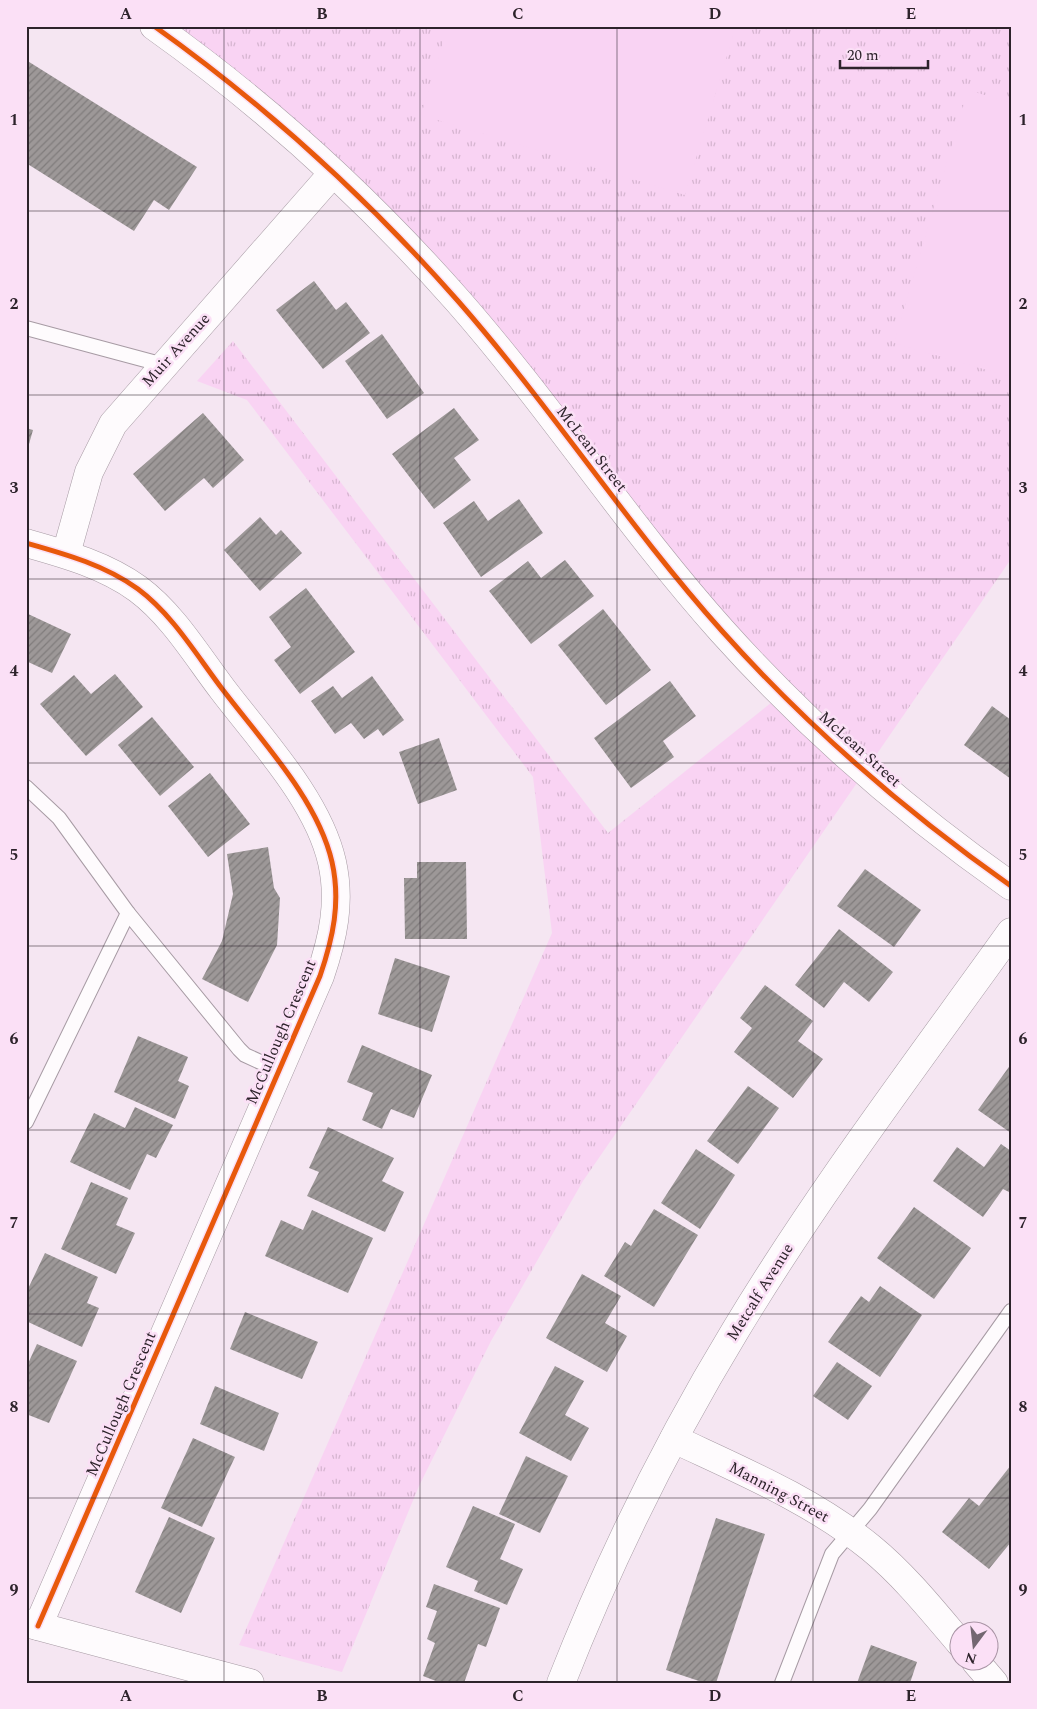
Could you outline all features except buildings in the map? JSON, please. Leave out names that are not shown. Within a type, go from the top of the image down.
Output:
[{"type":"street","name":"McLean Street","points":[[154,26],[260,108],[333,173],[378,216],[458,301],[682,584],[751,662],[828,738],[881,786],[964,853],[1011,886]]},
{"type":"street","name":"Muir Avenue","points":[[66,554],[89,472],[102,441],[124,409],[333,173]]},
{"type":"street","name":"McCullough Crescent","points":[[26,543],[66,554],[113,573],[137,588],[168,618],[300,791],[325,838],[336,887],[334,932],[320,976],[32,1625]]},
{"type":"street","name":"Metcalf Avenue","points":[[561,1683],[612,1561],[674,1439],[734,1332],[792,1240],[1011,932]]},
{"type":"street","name":"Manning Street","points":[[674,1439],[799,1498],[850,1532],[890,1566],[950,1631]]},
{"type":"street","points":[[32,1625],[240,1682]]},
{"type":"street","points":[[999,1683],[1011,1666]]},
{"type":"street","points":[[985,1672],[994,1683]]},
{"type":"lane","points":[[26,328],[164,365]]},
{"type":"lane","points":[[26,787],[59,818],[128,913],[245,1056],[278,1070]]},
{"type":"lane","points":[[26,1122],[128,913]]},
{"type":"lane","points":[[782,1683],[832,1554],[870,1509],[1011,1311]]},
{"type":"green space","points":[[154,26],[1011,26],[1011,559],[583,1181],[491,1341],[419,1486],[342,1672],[239,1645],[552,933],[533,777],[247,400],[197,381],[233,341],[608,833],[782,694],[458,301]]},
{"type":"green space","points":[[448,26],[736,26],[685,195],[421,115]]},
{"type":"green space","points":[[968,90],[1011,103],[1011,377],[894,343]]},
{"type":"cycle path","points":[[154,26],[236,88],[314,155],[352,190],[424,263],[492,341],[687,591],[722,631],[789,701],[859,767],[896,798],[1011,886]]},
{"type":"cycle path","points":[[26,543],[70,556],[112,573],[151,599],[173,623],[270,750],[301,794],[325,839],[332,862],[336,891],[332,934],[320,976],[38,1626]]}]
